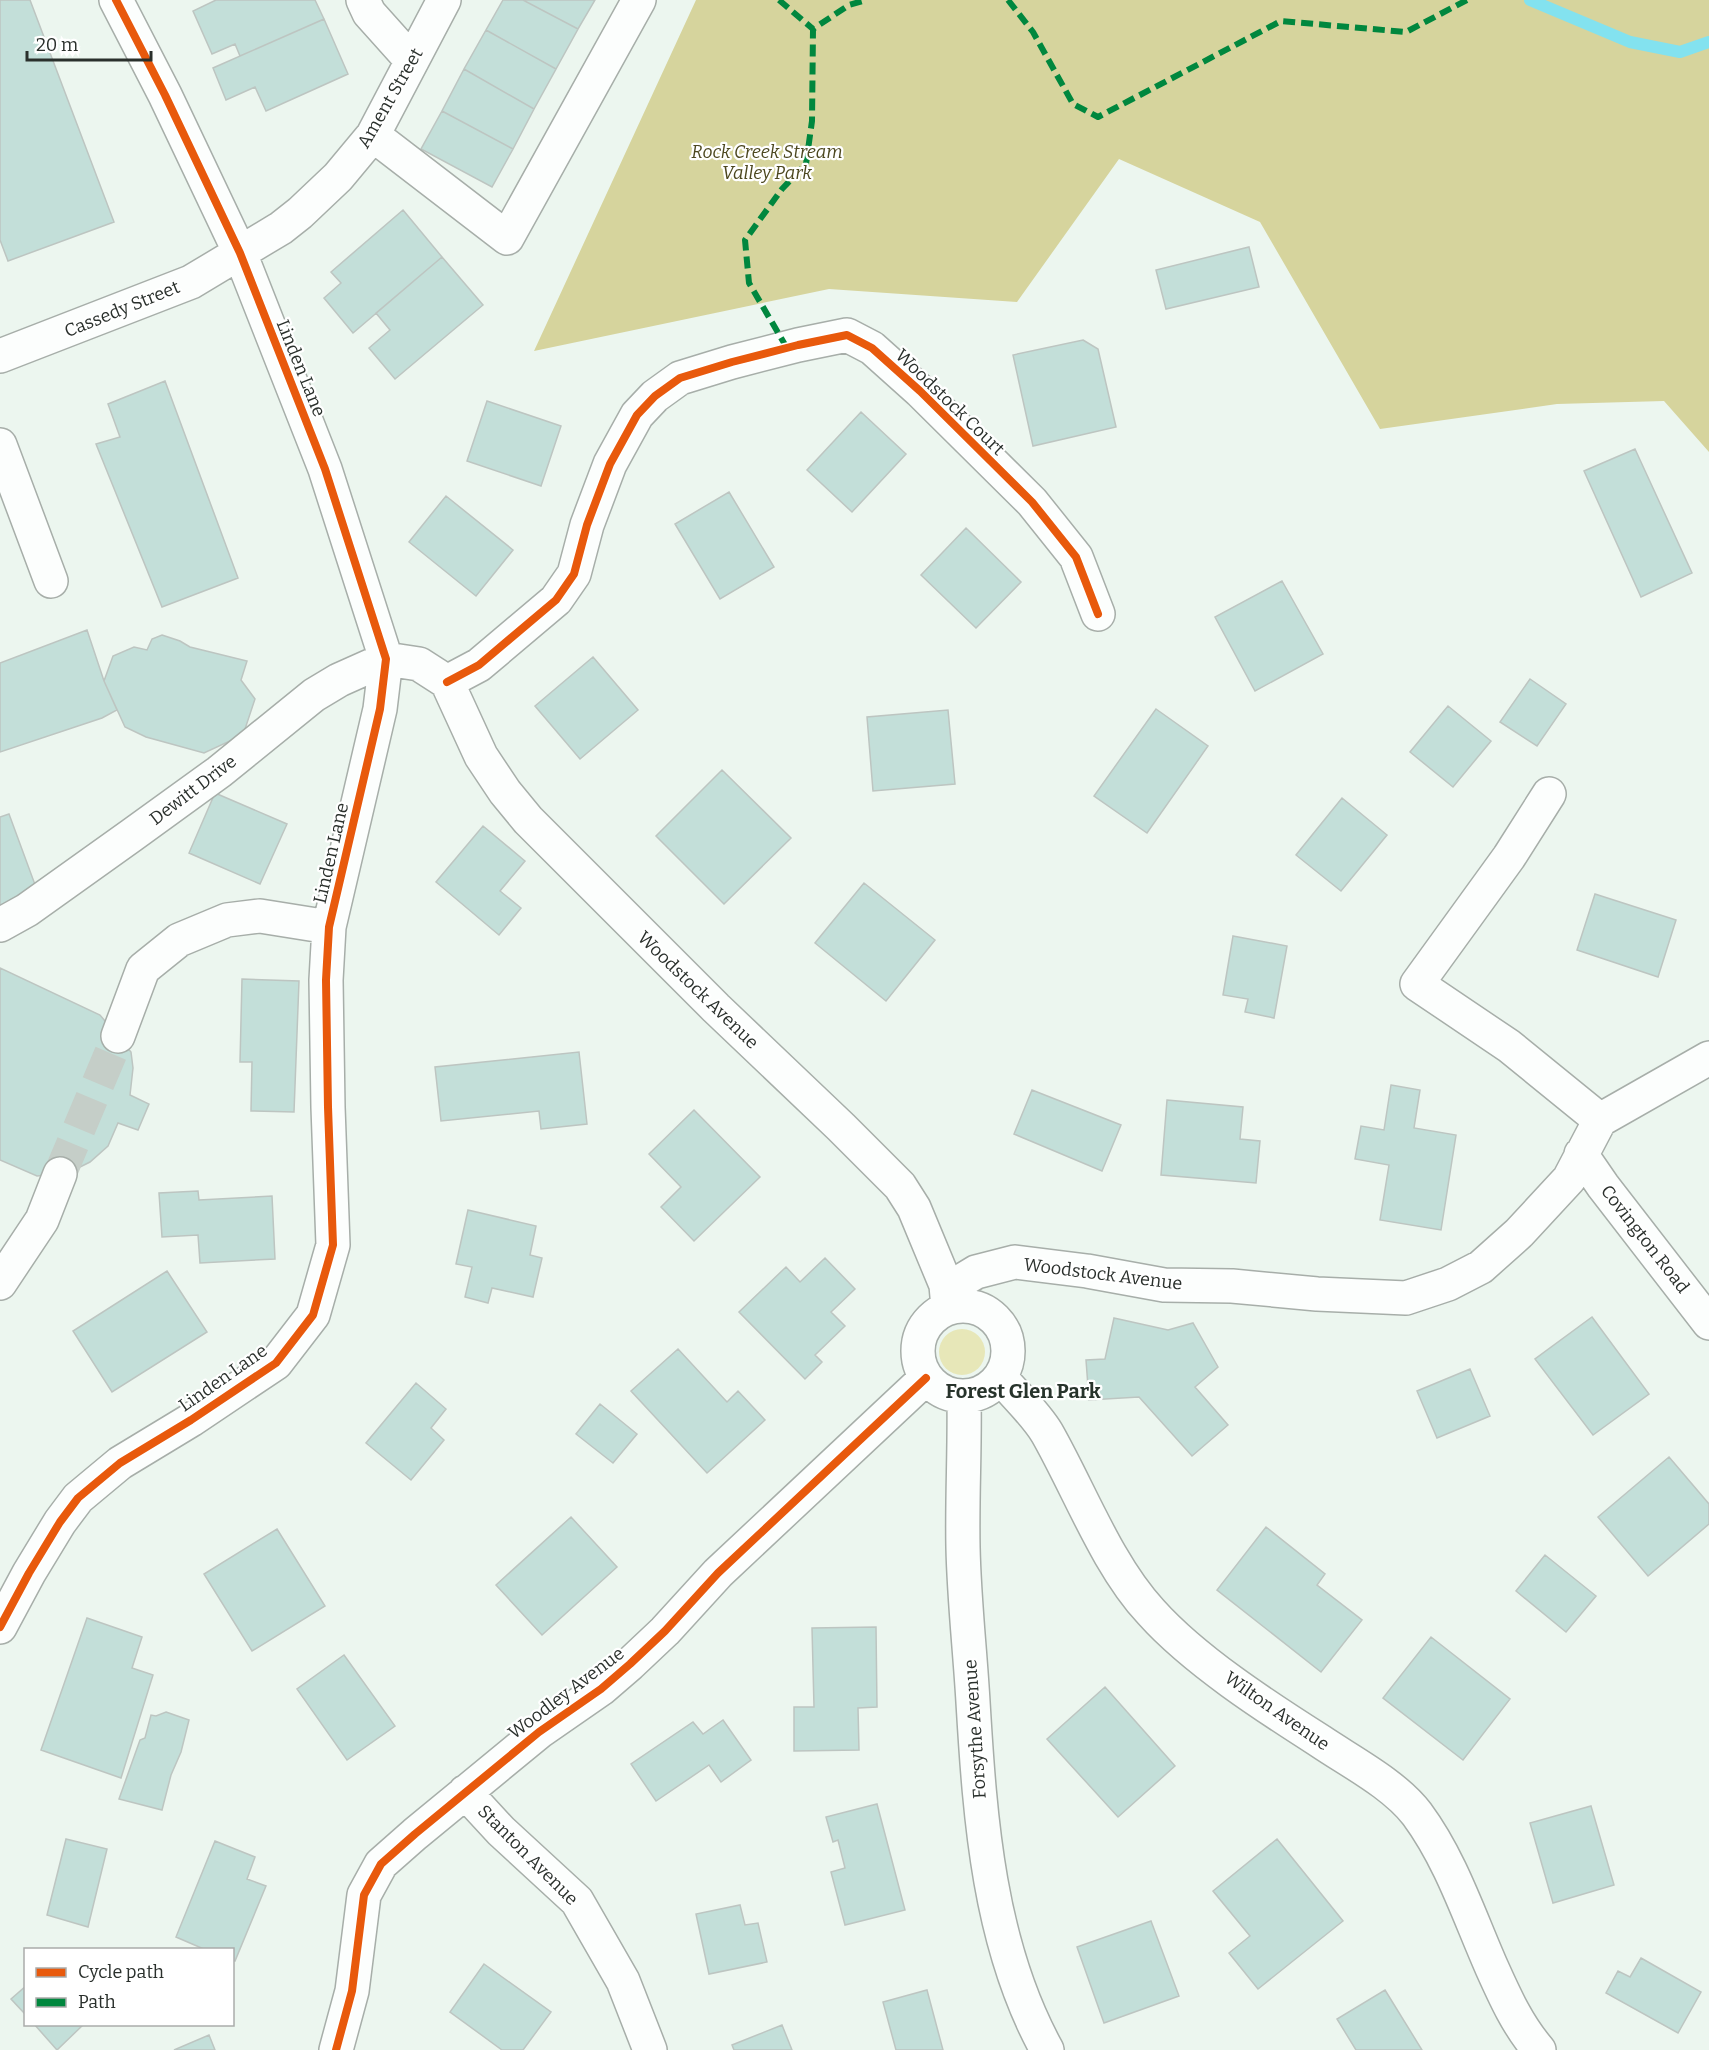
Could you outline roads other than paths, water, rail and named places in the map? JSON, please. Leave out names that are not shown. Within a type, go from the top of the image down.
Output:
[{"type":"street","name":"Linden Lane","points":[[0,1628],[14,1574],[60,1522],[78,1497],[120,1463],[191,1420],[276,1363],[313,1315],[333,1245],[326,980],[329,927],[380,709],[386,659],[325,469],[240,253],[170,105],[116,0]]},
{"type":"street","points":[[363,0],[369,13],[412,61]]},
{"type":"street","name":"Ament Street","points":[[240,253],[300,213],[338,177],[372,135],[444,0]]},
{"type":"street","points":[[372,135],[507,238],[639,0]]},
{"type":"street","name":"Cassedy Street","points":[[0,356],[191,282],[240,253]]},
{"type":"street","name":"Woodstock Court","points":[[447,682],[479,665],[556,600],[574,574],[587,525],[610,464],[637,415],[655,396],[680,378],[798,345],[847,335],[872,348],[920,391],[1032,502],[1076,557],[1098,614]]},
{"type":"street","points":[[0,444],[51,581]]},
{"type":"street","points":[[386,659],[419,664],[447,682]]},
{"type":"street","name":"Dewitt Drive","points":[[0,925],[27,910],[219,772],[314,695],[339,680],[386,659]]},
{"type":"street","name":"Woodstock Avenue","points":[[447,682],[481,756],[505,792],[528,820],[707,999],[900,1186],[914,1208],[948,1299],[976,1272],[1015,1262],[1087,1271],[1164,1285],[1232,1286],[1317,1294],[1406,1298],[1448,1284],[1481,1267],[1519,1233],[1569,1179],[1600,1120]]},
{"type":"street","points":[[1549,794],[1509,857],[1417,984],[1509,1046],[1600,1120],[1709,1058]]},
{"type":"street","points":[[118,1036],[144,969],[179,940],[227,920],[260,916],[329,927]]},
{"type":"street","name":"Covington Road","points":[[1581,1154],[1709,1323]]},
{"type":"street","points":[[0,1283],[42,1220],[60,1174]]},
{"type":"street","points":[[948,1299],[963,1306],[978,1308],[991,1315],[1001,1327],[1007,1341],[1008,1356],[1000,1377],[986,1391],[964,1397],[936,1388],[926,1378],[920,1366],[917,1351],[919,1338],[926,1325],[948,1299]]},
{"type":"street","name":"Wilton Avenue","points":[[1000,1377],[1045,1430],[1121,1571],[1133,1591],[1151,1613],[1172,1634],[1213,1667],[1281,1717],[1386,1784],[1415,1812],[1441,1850],[1504,1995],[1525,2034],[1539,2050]]},
{"type":"street","name":"Woodley Avenue","points":[[336,2050],[352,1991],[364,1895],[381,1864],[539,1732],[601,1689],[630,1664],[665,1631],[718,1573],[926,1378]]},
{"type":"street","name":"Forsythe Avenue","points":[[964,1397],[963,1548],[982,1824],[993,1892],[1018,1989],[1047,2050]]},
{"type":"street","name":"Stanton Avenue","points":[[465,1792],[501,1831],[577,1901],[622,1981],[650,2050]]},
{"type":"waterway","points":[[1530,0],[1630,42],[1680,52],[1709,42]]},
{"type":"tunnel","points":[[60,1174],[118,1036]]},
{"type":"district","name":"Forest Glen Park","points":[[1023,1391]]},
{"type":"park label","name":"Rock Creek Stream Valley Park","points":[[767,162]]}]
